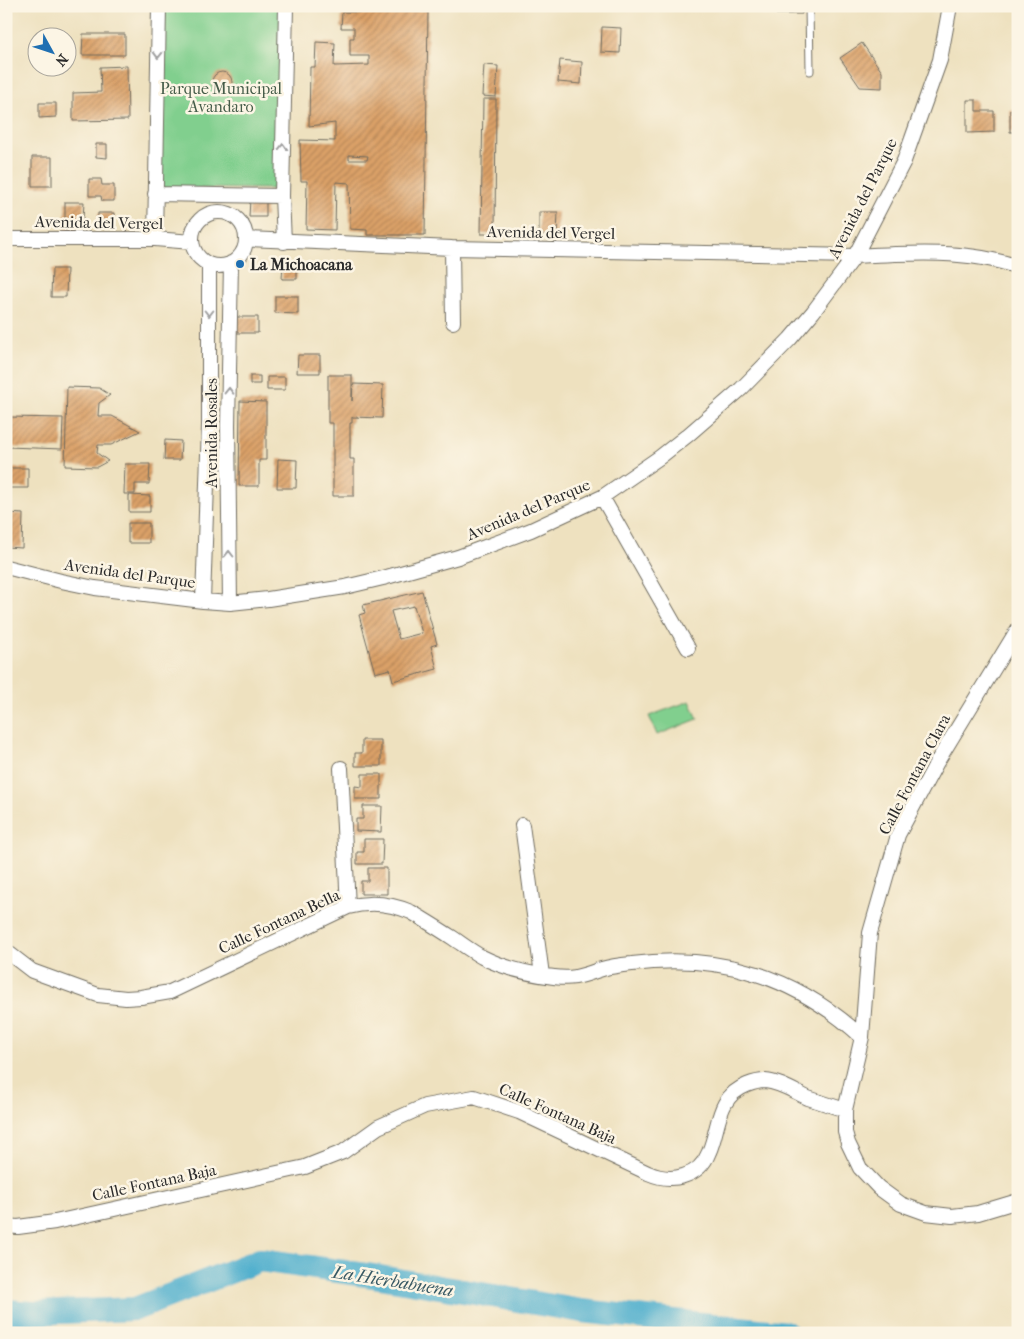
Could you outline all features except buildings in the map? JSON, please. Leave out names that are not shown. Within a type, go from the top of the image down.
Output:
[{"type":"street","points":[[155,239],[159,6]]},
{"type":"street","points":[[284,242],[282,196],[286,6]]},
{"type":"street","name":"Avenida del Parque","points":[[6,567],[62,582],[95,588],[230,603],[326,590],[421,568],[495,544],[567,514],[602,496],[688,436],[741,389],[813,312],[855,256],[904,161],[940,60],[950,6]]},
{"type":"street","points":[[155,194],[282,196]]},
{"type":"street","points":[[218,195],[219,212]]},
{"type":"street","points":[[219,212],[228,213],[242,224],[246,232],[246,240],[244,250],[239,258],[221,266],[209,264],[198,256],[192,242],[196,224],[210,213],[219,212]]},
{"type":"street","name":"Avenida del Vergel","points":[[6,239],[155,239],[192,242]]},
{"type":"street","name":"Avenida del Vergel","points":[[246,240],[452,248],[855,256]]},
{"type":"street","points":[[452,248],[453,322]]},
{"type":"street","points":[[855,256],[949,254],[1004,262],[1018,267]]},
{"type":"street","name":"Avenida Rosales","points":[[230,603],[228,425],[231,263]]},
{"type":"street","name":"Avenida Rosales","points":[[203,601],[209,425],[209,264]]},
{"type":"street","points":[[209,425],[228,425]]},
{"type":"street","points":[[602,496],[688,648]]},
{"type":"street","name":"Calle Fontana Clara","points":[[862,1037],[870,933],[898,835],[937,762],[1018,629]]},
{"type":"street","points":[[341,768],[348,907]]},
{"type":"street","points":[[522,825],[542,975]]},
{"type":"street","name":"Calle Fontana Bella","points":[[6,951],[32,971],[85,991],[111,997],[141,997],[170,992],[348,907],[358,904],[380,903],[401,908],[420,918],[480,956],[507,967],[542,975],[575,978],[608,968],[654,961],[694,961],[733,967],[773,979],[811,998],[846,1022],[862,1037]]},
{"type":"street","points":[[862,1037],[845,1110],[845,1132],[860,1168],[879,1188],[901,1204],[926,1213],[952,1216],[1018,1202]]},
{"type":"street","name":"Calle Fontana Baja","points":[[6,1226],[28,1226],[55,1222],[305,1167],[343,1152],[378,1127],[425,1106],[474,1097],[519,1112],[655,1176],[671,1178],[694,1172],[705,1161],[711,1147],[721,1108],[730,1096],[750,1083],[766,1081],[845,1110]]},
{"type":"lane","points":[[809,6],[810,71]]},
{"type":"green space","name":"Parque Municipal Avandaro","points":[[162,6],[284,6],[281,189],[157,188]]},
{"type":"green space","points":[[690,701],[698,719],[657,735],[649,716]]},
{"type":"waterway","name":"La Hierbabuena","points":[[6,1311],[34,1313],[135,1309],[260,1260],[380,1277],[582,1311],[787,1333]]},
{"type":"place","name":"La Michoacana","points":[[240,264]]}]
